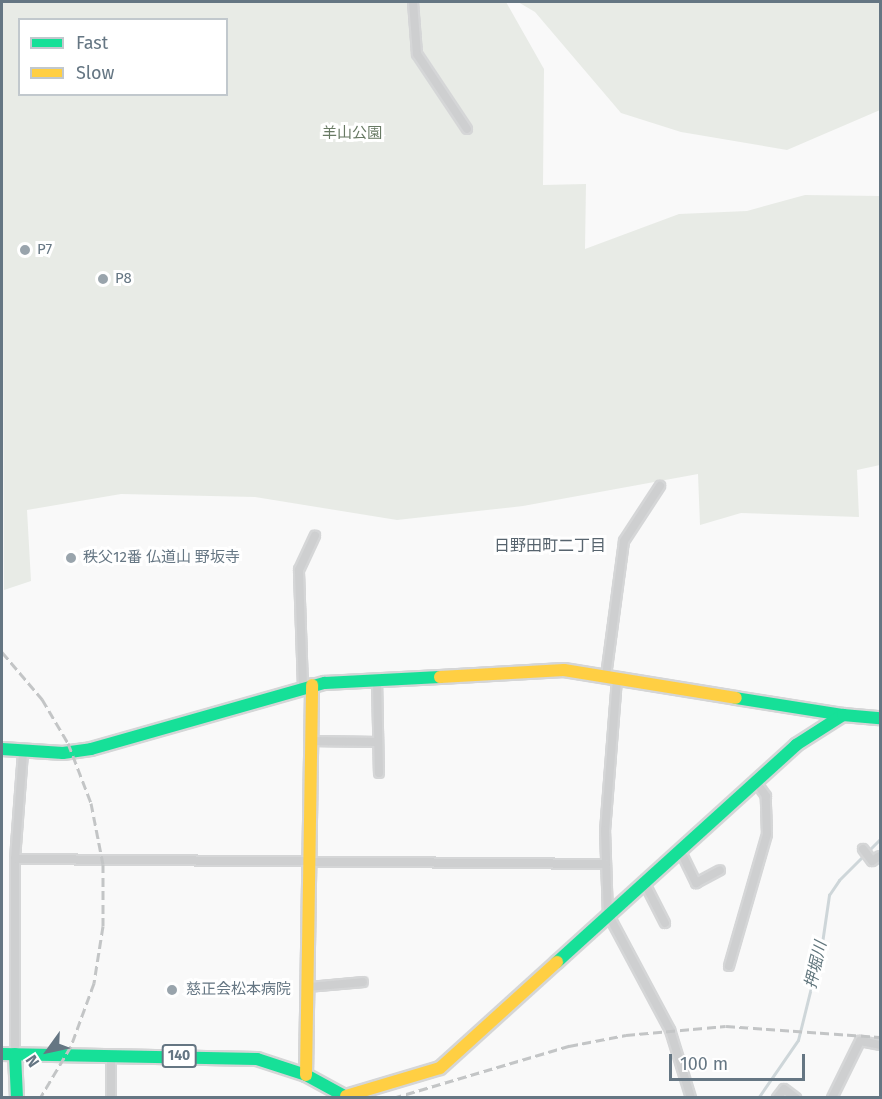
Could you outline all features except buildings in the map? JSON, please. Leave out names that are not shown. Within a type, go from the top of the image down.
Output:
[{"type":"main road","points":[[2,749],[23,753],[91,749],[307,686],[564,670],[843,715],[880,718]]},
{"type":"main road","points":[[306,1075],[311,741],[307,686]]},
{"type":"main road","points":[[347,1097],[441,1068],[796,745],[843,715]]},
{"type":"main road","name":"140","points":[[2,1054],[236,1057],[280,1065],[306,1075],[347,1097]]},
{"type":"main road","points":[[15,1054],[17,1098]]},
{"type":"street","points":[[413,2],[417,54],[467,129]]},
{"type":"street","points":[[660,486],[624,541],[612,677],[606,864],[608,914],[670,1030],[691,1098]]},
{"type":"street","points":[[307,686],[299,570],[315,535]]},
{"type":"street","points":[[378,680],[379,773]]},
{"type":"street","points":[[311,741],[378,742]]},
{"type":"street","points":[[15,1054],[15,859],[23,753]]},
{"type":"street","points":[[729,966],[767,834],[766,796],[756,782]]},
{"type":"street","points":[[680,850],[696,883],[720,870]]},
{"type":"street","points":[[863,850],[871,860],[880,856]]},
{"type":"street","points":[[15,859],[309,858],[606,864]]},
{"type":"street","points":[[644,882],[665,923]]},
{"type":"street","points":[[308,987],[363,982]]},
{"type":"street","points":[[832,1098],[860,1041],[880,1045]]},
{"type":"street","points":[[111,1055],[111,1098]]},
{"type":"street","points":[[777,1098],[784,1089],[796,1098]]},
{"type":"green space","name":"羊山公園","points":[[2,2],[506,2],[544,69],[543,185],[586,184],[585,249],[679,214],[747,211],[805,195],[880,196],[880,465],[857,470],[859,517],[741,513],[700,525],[698,474],[523,506],[397,520],[255,497],[121,494],[27,510],[31,581],[4,590]]},
{"type":"green space","points":[[518,2],[880,2],[880,110],[787,150],[681,132],[621,113],[535,12]]},
{"type":"waterway","name":"押堀川","points":[[758,1098],[798,1040],[822,943],[829,895],[839,880],[880,839]]},
{"type":"railway","points":[[2,652],[42,699],[68,743],[91,803],[103,864],[103,926],[94,983],[71,1046],[40,1098]]},
{"type":"railway","points":[[393,1098],[569,1046],[626,1035],[726,1026],[880,1037]]},
{"type":"traffic: fast","points":[[2,749],[63,753],[91,749],[325,683],[440,677]]},
{"type":"traffic: fast","points":[[736,698],[843,715]]},
{"type":"traffic: fast","points":[[557,962],[796,745],[843,715],[880,718]]},
{"type":"traffic: fast","points":[[2,1054],[257,1059],[306,1075],[348,1098]]},
{"type":"traffic: fast","points":[[15,1054],[17,1098]]},
{"type":"traffic: slow","points":[[440,677],[564,670],[736,698]]},
{"type":"traffic: slow","points":[[306,1075],[312,685]]},
{"type":"traffic: slow","points":[[346,1096],[440,1068],[557,962]]},
{"type":"place","name":"P7","points":[[25,250]]},
{"type":"place","name":"P8","points":[[103,279]]},
{"type":"place","name":"秩父12番 仏道山 野坂寺","points":[[71,558]]},
{"type":"place","name":"慈正会松本病院","points":[[172,990]]},
{"type":"district","name":"日野田町二丁目","points":[[550,546]]}]
